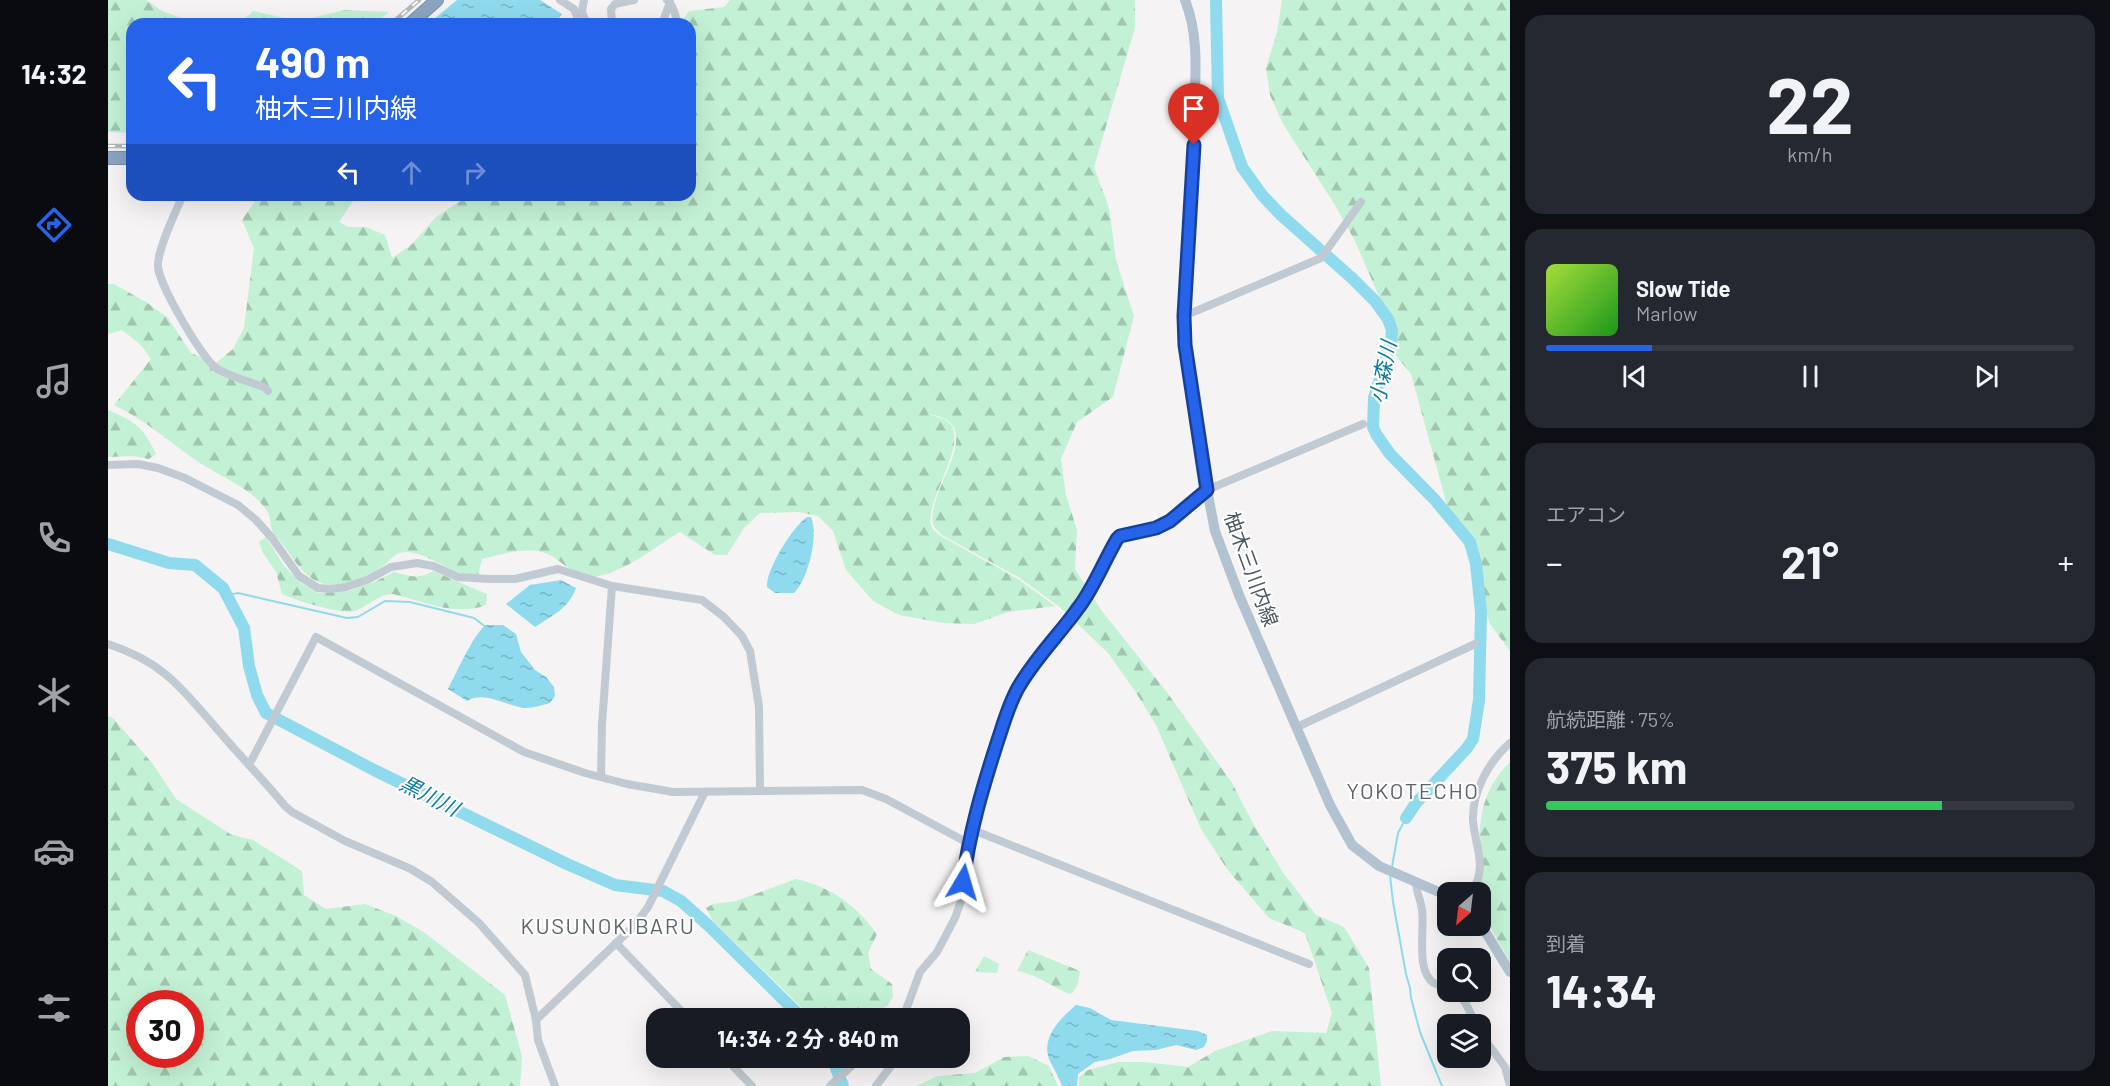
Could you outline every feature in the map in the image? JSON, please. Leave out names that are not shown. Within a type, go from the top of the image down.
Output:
[{"type":"highway","points":[[417,18],[437,0]]},
{"type":"highway","points":[[108,158],[126,158]]},
{"type":"main road","name":"柚木三川内線","points":[[1185,0],[1195,34],[1196,61],[1194,145],[1184,316],[1185,345],[1215,531],[1330,805],[1352,845],[1379,866],[1437,891]]},
{"type":"main road","points":[[1488,936],[1510,972]]},
{"type":"street","points":[[560,0],[574,9],[578,18]]},
{"type":"street","points":[[584,0],[582,12],[584,18]]},
{"type":"street","points":[[611,18],[610,9],[615,4],[634,0]]},
{"type":"street","points":[[664,18],[668,1]]},
{"type":"street","points":[[668,1],[676,18]]},
{"type":"street","points":[[181,201],[160,253],[158,273],[182,322],[216,368],[264,387],[268,391]]},
{"type":"street","points":[[1184,316],[1321,258],[1361,202]]},
{"type":"street","points":[[906,1008],[920,972],[937,952],[961,901],[968,843],[987,773],[1017,691],[1032,666],[1081,605],[1117,539],[1120,536],[1156,528],[1170,521],[1207,490],[1363,424]]},
{"type":"street","points":[[108,465],[138,464],[158,468],[185,478],[238,505],[272,538],[299,576],[318,588],[346,587],[367,580],[392,567],[417,563],[433,566],[458,577],[489,579],[515,579],[558,569],[612,586],[702,600],[724,617],[742,636],[750,651],[759,707],[760,790]]},
{"type":"street","points":[[601,776],[602,724],[612,586]]},
{"type":"street","points":[[249,765],[316,637],[524,752],[585,773],[627,784],[673,792],[862,790],[871,792],[928,820],[968,843]]},
{"type":"street","points":[[108,644],[144,658],[164,672],[188,695],[292,812],[345,841],[411,869],[432,882],[479,923],[525,975],[536,1020],[538,1040],[555,1086]]},
{"type":"street","points":[[1297,727],[1475,644]]},
{"type":"street","points":[[1477,882],[1480,875],[1481,858],[1473,820],[1478,790],[1496,759],[1510,743]]},
{"type":"street","points":[[536,1020],[635,925],[648,907],[705,792]]},
{"type":"street","points":[[973,830],[1309,964]]},
{"type":"street","points":[[1415,882],[1422,908],[1422,964],[1426,975],[1437,984]]},
{"type":"street","points":[[616,943],[678,1008]]},
{"type":"street","points":[[1491,1048],[1505,1067],[1510,1086]]},
{"type":"street","points":[[735,1068],[752,1086]]},
{"type":"street","points":[[830,1086],[849,1068]]},
{"type":"street","points":[[876,1086],[890,1068]]},
{"type":"green space","points":[[108,0],[146,0],[162,11],[182,18],[126,18],[126,133],[108,132]]},
{"type":"green space","points":[[730,0],[1135,0],[1135,28],[1094,167],[1109,208],[1116,260],[1134,316],[1113,397],[1077,422],[1061,459],[1066,495],[1077,530],[1075,569],[1101,610],[1166,691],[1232,783],[1284,874],[1316,915],[1344,927],[1369,968],[1381,1086],[1079,1086],[1079,1077],[1088,1070],[1118,1062],[1145,1062],[1188,1067],[1215,1051],[1272,1031],[1326,1033],[1332,1013],[1305,933],[1269,918],[1227,869],[1201,829],[1156,725],[1108,653],[1061,608],[1020,578],[942,535],[934,527],[933,510],[956,443],[955,429],[948,422],[954,431],[954,442],[934,500],[931,514],[932,528],[939,535],[1018,579],[1055,606],[1008,612],[974,624],[943,623],[899,615],[873,601],[846,570],[833,531],[818,516],[799,512],[760,513],[744,528],[727,555],[715,555],[680,532],[628,565],[594,577],[582,576],[542,552],[516,551],[482,559],[478,575],[468,575],[449,569],[423,556],[401,552],[383,566],[359,579],[339,585],[323,584],[315,581],[297,564],[273,533],[268,513],[253,496],[197,461],[136,417],[114,405],[151,359],[141,345],[122,330],[108,334],[108,284],[114,284],[146,302],[168,318],[191,353],[216,363],[233,349],[244,328],[254,248],[242,220],[255,201],[353,201],[339,222],[348,227],[366,227],[385,235],[392,258],[411,245],[436,217],[460,201],[696,201],[696,18],[684,18],[689,11],[724,7]]},
{"type":"green space","points":[[1282,0],[1510,0],[1510,651],[1490,624],[1472,564],[1447,505],[1411,374],[1392,351],[1385,310],[1355,241],[1335,205],[1283,124],[1270,95],[1266,68],[1277,32]]},
{"type":"green space","points":[[344,10],[389,12],[382,18],[311,18]]},
{"type":"green space","points":[[253,11],[284,18],[245,18]]},
{"type":"green space","points":[[108,410],[138,426],[156,454],[149,459],[133,456],[108,457]]},
{"type":"green space","points":[[266,537],[284,566],[301,583],[319,593],[349,591],[394,572],[418,576],[433,571],[487,594],[486,605],[451,609],[393,594],[378,598],[360,609],[349,612],[307,603],[282,594],[276,572],[263,553],[259,542]]},
{"type":"green space","points":[[108,716],[113,718],[152,763],[176,799],[232,835],[253,840],[302,871],[304,895],[326,909],[365,904],[396,916],[425,933],[505,995],[522,1056],[520,1086],[108,1086]]},
{"type":"green space","points":[[1510,762],[1510,961],[1491,927],[1491,882],[1481,882],[1479,840],[1482,812],[1499,774]]},
{"type":"green space","points":[[796,879],[809,882],[842,899],[860,914],[877,934],[868,953],[871,969],[892,984],[893,997],[888,1005],[883,1008],[802,1008],[713,921],[706,908],[713,904],[736,901]]},
{"type":"green space","points":[[1028,950],[1080,971],[1078,984],[1073,992],[1070,994],[1031,975],[1017,971]]},
{"type":"green space","points":[[984,956],[999,964],[997,973],[975,972]]},
{"type":"green space","points":[[1028,1056],[1049,1066],[1058,1086],[916,1086],[938,1076],[975,1073],[1004,1057]]},
{"type":"water","points":[[457,0],[540,0],[562,14],[559,18],[435,18]]},
{"type":"water","points":[[807,517],[811,517],[814,535],[811,557],[804,578],[794,593],[775,593],[767,587],[770,571],[788,539]]},
{"type":"water","points":[[561,580],[576,588],[573,595],[559,611],[535,627],[506,604],[530,585]]},
{"type":"water","points":[[486,625],[503,625],[516,634],[521,652],[535,670],[546,677],[554,687],[555,696],[550,703],[526,708],[482,697],[467,701],[448,689],[471,645]]},
{"type":"water","points":[[1076,1005],[1090,1008],[1111,1020],[1198,1031],[1207,1035],[1207,1041],[1204,1047],[1196,1050],[1176,1045],[1156,1050],[1133,1051],[1095,1062],[1078,1074],[1077,1086],[1062,1086],[1049,1059],[1048,1043],[1059,1022]]},
{"type":"waterway","name":"小森川","points":[[1216,0],[1218,98],[1242,167],[1262,195],[1281,215],[1353,279],[1375,301],[1388,319],[1392,330],[1391,342],[1374,398],[1373,427],[1390,454],[1435,500],[1470,542],[1476,564],[1481,612],[1479,700],[1473,739],[1416,803],[1406,818]]},
{"type":"waterway","name":"黒川川","points":[[108,544],[169,563],[195,565],[223,588],[244,628],[249,666],[257,695],[266,713],[374,770],[567,864],[615,885],[663,891],[681,901],[792,1008]]},
{"type":"waterway","points":[[229,595],[238,593],[347,618],[358,617],[385,601],[410,602],[474,618],[487,628]]},
{"type":"waterway","points":[[1392,867],[1398,833],[1406,818]]},
{"type":"waterway","points":[[1390,875],[1411,998],[1420,1032],[1442,1086]]},
{"type":"waterway","name":"黒川川","points":[[836,1068],[843,1086]]},
{"type":"railway","points":[[398,18],[419,0]]},
{"type":"railway","points":[[108,146],[126,146]]},
{"type":"district","name":"YOKOTECHO","points":[[1413,790]]},
{"type":"district","name":"KUSUNOKIBARU","points":[[608,925]]},
{"type":"route","points":[[963,882],[968,843],[987,773],[1007,713],[1032,666],[1081,605],[1117,539],[1120,536],[1156,528],[1170,521],[1207,490],[1185,345],[1184,316],[1194,145]]}]
